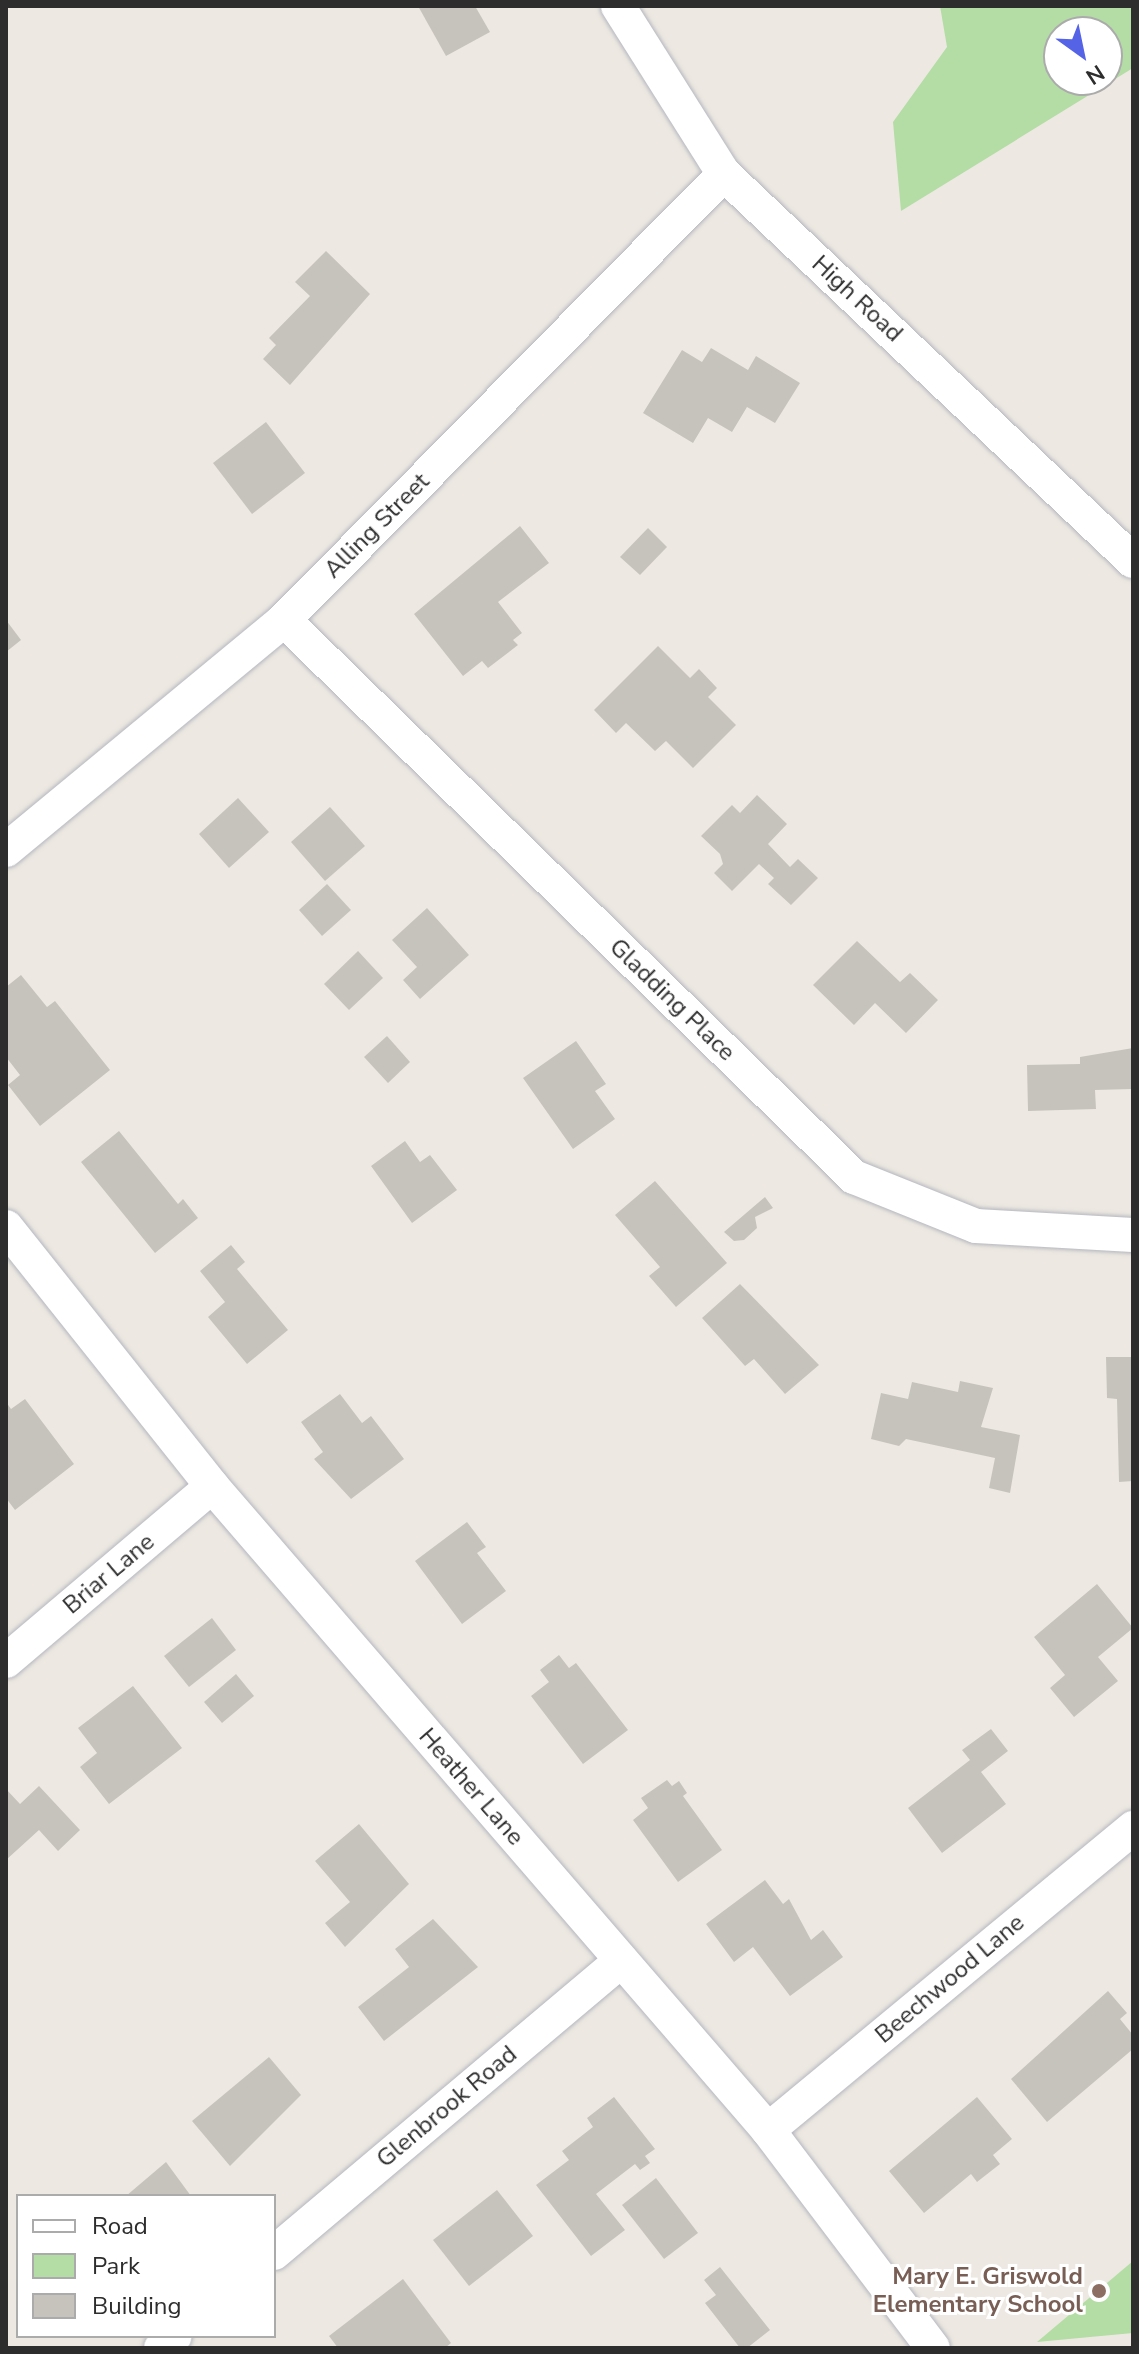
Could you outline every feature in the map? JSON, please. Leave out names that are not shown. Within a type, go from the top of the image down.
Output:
[{"type":"street","name":"High Road","points":[[618,6],[724,174],[1133,561]]},
{"type":"street","name":"Alling Street","points":[[6,850],[284,620],[724,174]]},
{"type":"street","name":"Gladding Place","points":[[284,620],[854,1177],[976,1226],[1133,1235]]},
{"type":"street","name":"Heather Lane","points":[[6,1227],[212,1486],[768,2130],[933,2348]]},
{"type":"street","name":"Briar Lane","points":[[6,1661],[212,1486]]},
{"type":"street","name":"Beechwood Lane","points":[[768,2130],[1133,1828]]},
{"type":"street","name":"Glenbrook Road","points":[[276,2251],[621,1961]]},
{"type":"green space","points":[[940,6],[1133,6],[1133,68],[1123,74],[1123,16],[1043,16],[1043,96],[1088,96],[901,211],[893,122],[947,47]]},
{"type":"green space","points":[[1133,2261],[1133,2333],[1037,2342]]},
{"type":"building","points":[[418,6],[475,6],[490,32],[446,56]]},
{"type":"building","points":[[326,251],[370,294],[290,385],[263,359],[276,345],[269,338],[310,296],[295,282]]},
{"type":"building","points":[[711,348],[748,370],[756,356],[800,383],[775,423],[747,407],[732,432],[708,418],[693,443],[643,413],[682,350],[702,362]]},
{"type":"building","points":[[266,422],[305,473],[252,514],[213,463]]},
{"type":"building","points":[[520,526],[549,563],[498,602],[522,633],[513,640],[518,645],[488,668],[482,661],[463,676],[414,614]]},
{"type":"building","points":[[648,528],[667,547],[640,575],[620,557]]},
{"type":"building","points":[[6,620],[21,640],[6,652]]},
{"type":"building","points":[[658,646],[690,678],[699,669],[717,688],[708,697],[736,725],[693,768],[666,741],[655,751],[626,723],[616,733],[594,710]]},
{"type":"building","points":[[757,795],[787,824],[768,844],[790,867],[798,859],[818,878],[791,905],[768,884],[774,878],[759,864],[732,891],[714,873],[723,864],[720,854],[701,836],[732,805],[740,813]]},
{"type":"building","points":[[238,798],[269,832],[229,868],[199,834]]},
{"type":"building","points":[[330,807],[365,846],[325,881],[291,842]]},
{"type":"building","points":[[327,884],[351,910],[322,936],[299,910]]},
{"type":"building","points":[[427,908],[469,955],[420,999],[403,980],[417,967],[392,940]]},
{"type":"building","points":[[857,941],[900,982],[910,973],[938,1000],[906,1033],[875,1003],[854,1025],[813,985]]},
{"type":"building","points":[[358,951],[383,978],[349,1010],[324,984]]},
{"type":"building","points":[[21,975],[47,1007],[55,1001],[110,1070],[40,1126],[8,1085],[20,1075],[6,1057],[6,987]]},
{"type":"building","points":[[387,1036],[410,1062],[388,1083],[364,1057]]},
{"type":"building","points":[[576,1041],[606,1084],[595,1091],[615,1119],[573,1149],[523,1078]]},
{"type":"building","points":[[1133,1048],[1133,1089],[1095,1090],[1096,1109],[1028,1111],[1027,1065],[1080,1064],[1080,1057]]},
{"type":"building","points":[[119,1131],[178,1204],[183,1199],[198,1218],[155,1253],[81,1162]]},
{"type":"building","points":[[405,1141],[420,1162],[430,1155],[457,1190],[412,1223],[371,1166]]},
{"type":"building","points":[[655,1181],[727,1263],[676,1307],[649,1276],[660,1267],[615,1215]]},
{"type":"building","points":[[765,1197],[773,1208],[755,1217],[757,1228],[744,1240],[734,1241],[724,1232]]},
{"type":"building","points":[[231,1245],[245,1262],[237,1269],[288,1330],[247,1364],[208,1317],[225,1302],[200,1271]]},
{"type":"building","points":[[740,1284],[819,1365],[785,1394],[754,1359],[745,1366],[702,1318]]},
{"type":"building","points":[[1106,1357],[1133,1357],[1133,1481],[1119,1482],[1117,1399],[1107,1398]]},
{"type":"building","points":[[960,1381],[993,1388],[981,1427],[1020,1435],[1010,1493],[989,1488],[995,1458],[906,1439],[899,1446],[871,1439],[881,1393],[908,1399],[912,1382],[958,1392]]},
{"type":"building","points":[[340,1394],[362,1423],[371,1416],[404,1459],[351,1499],[314,1459],[323,1452],[301,1422]]},
{"type":"building","points":[[25,1399],[74,1464],[15,1510],[6,1498],[6,1402],[11,1409]]},
{"type":"building","points":[[467,1522],[486,1547],[477,1553],[506,1591],[462,1624],[415,1561]]},
{"type":"building","points":[[1097,1584],[1133,1628],[1098,1657],[1118,1681],[1074,1717],[1050,1688],[1065,1675],[1034,1637]]},
{"type":"building","points":[[212,1618],[236,1650],[189,1687],[164,1656]]},
{"type":"building","points":[[559,1655],[569,1668],[576,1663],[628,1730],[583,1764],[531,1696],[549,1682],[540,1670]]},
{"type":"building","points":[[236,1674],[254,1696],[222,1723],[204,1702]]},
{"type":"building","points":[[133,1686],[182,1748],[109,1804],[80,1767],[97,1753],[78,1728]]},
{"type":"building","points":[[991,1729],[1008,1751],[981,1772],[1006,1804],[942,1853],[908,1808],[970,1760],[962,1750]]},
{"type":"building","points":[[667,1780],[672,1786],[679,1781],[687,1793],[683,1796],[722,1850],[678,1882],[633,1820],[648,1808],[641,1798]]},
{"type":"building","points":[[39,1786],[80,1830],[58,1851],[39,1830],[6,1860],[6,1789],[20,1804]]},
{"type":"building","points":[[359,1824],[409,1884],[345,1947],[325,1923],[350,1902],[315,1861]]},
{"type":"building","points":[[765,1880],[783,1904],[789,1899],[811,1940],[823,1930],[843,1957],[790,1996],[753,1947],[734,1962],[706,1924]]},
{"type":"building","points":[[433,1919],[478,1967],[384,2041],[358,2007],[409,1967],[395,1949]]},
{"type":"building","points":[[1108,1991],[1127,2013],[1120,2019],[1133,2035],[1133,2049],[1047,2122],[1011,2079]]},
{"type":"building","points":[[269,2057],[301,2095],[230,2166],[192,2121]]},
{"type":"building","points":[[614,2097],[655,2149],[645,2156],[650,2163],[640,2170],[635,2164],[596,2194],[625,2230],[591,2256],[536,2185],[569,2160],[562,2151],[593,2127],[587,2118]]},
{"type":"building","points":[[977,2097],[1012,2139],[993,2155],[1000,2164],[977,2182],[971,2174],[924,2213],[889,2171]]},
{"type":"building","points":[[166,2162],[190,2194],[128,2194]]},
{"type":"building","points":[[656,2178],[698,2233],[664,2259],[622,2205]]},
{"type":"building","points":[[497,2190],[533,2236],[469,2286],[433,2240]]},
{"type":"building","points":[[720,2267],[770,2330],[747,2348],[740,2348],[705,2303],[716,2295],[704,2280]]},
{"type":"building","points":[[403,2279],[451,2343],[445,2348],[338,2348],[329,2336]]},
{"type":"place","name":"Mary E. Griswold Elementary School","points":[[1099,2291]]}]
